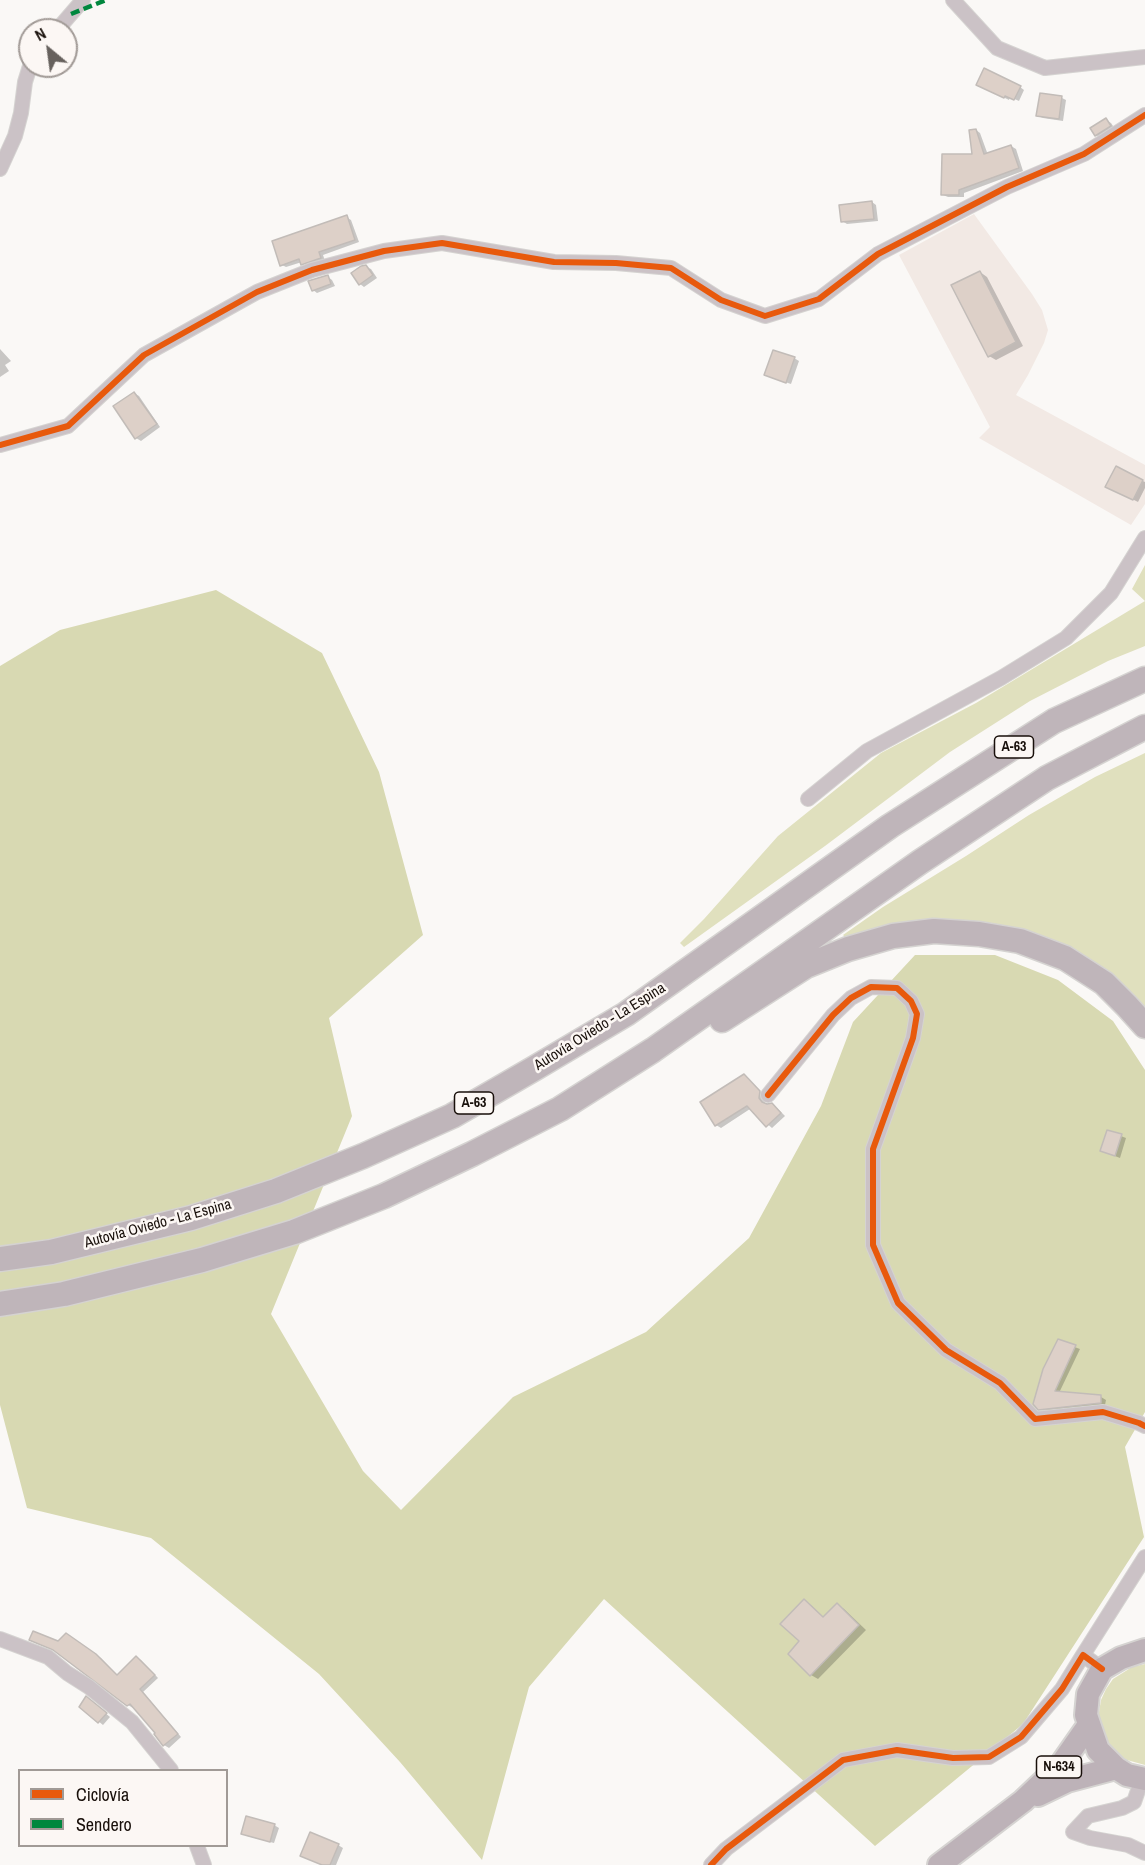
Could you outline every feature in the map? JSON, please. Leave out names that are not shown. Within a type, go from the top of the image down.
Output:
[{"type":"highway","points":[[890,826],[950,775],[1036,721],[1145,663]]},
{"type":"highway","name":"Autovía Oviedo - La Espina","points":[[0,1259],[51,1252],[191,1218],[276,1191],[363,1156],[452,1116],[626,1014],[890,826],[1054,722],[1145,679]]},
{"type":"highway","points":[[560,1109],[653,1050],[920,862],[1047,778],[1145,727]]},
{"type":"highway","points":[[0,1304],[64,1294],[179,1266],[294,1232],[384,1196],[560,1109],[627,1080],[806,966],[848,949],[893,936],[934,931],[979,933],[1020,941],[1065,958],[1104,983],[1145,1026]]},
{"type":"highway","points":[[1102,1669],[1121,1658],[1145,1650]]},
{"type":"highway","name":"N-634","points":[[1102,1669],[1088,1694],[1086,1715],[1088,1725],[1098,1750],[1116,1768],[1127,1775],[1143,1779]]},
{"type":"highway","name":"N-634","points":[[939,1865],[1023,1802],[1060,1766],[1088,1725]]},
{"type":"highway","name":"N-634","points":[[1023,1802],[1067,1781],[1116,1768]]},
{"type":"street","points":[[68,18],[84,0]]},
{"type":"street","points":[[953,0],[997,48],[1045,68],[1145,57]]},
{"type":"street","points":[[0,170],[15,136],[26,78]]},
{"type":"street","points":[[0,445],[68,426],[144,355],[257,292],[312,270],[384,250],[442,243],[554,262],[616,263],[671,268],[721,300],[765,316],[819,299],[878,254],[1006,188],[1084,154],[1145,115]]},
{"type":"street","points":[[808,799],[867,751],[1001,678],[1066,638],[1111,593],[1145,538]]},
{"type":"street","points":[[768,1095],[833,1015],[851,998],[871,987],[897,988],[911,1001],[918,1014],[913,1038],[873,1149],[873,1245],[898,1303],[946,1350],[1000,1383],[1035,1419],[1103,1412],[1145,1426]]},
{"type":"street","points":[[711,1865],[726,1849],[843,1760],[897,1750],[953,1758],[989,1757],[1021,1737],[1062,1689],[1145,1557]]},
{"type":"street","points":[[0,1639],[48,1657],[88,1687],[132,1722],[170,1769]]},
{"type":"street","points":[[1083,1655],[1102,1669]]},
{"type":"street","points":[[1143,1779],[1134,1802],[1122,1808],[1088,1816],[1073,1832],[1090,1838],[1128,1845],[1145,1853]]},
{"type":"street","points":[[201,1856],[215,1865]]},
{"type":"shaded area","points":[[974,214],[1032,294],[1042,310],[1048,330],[1044,343],[1016,395],[1145,465],[1145,504],[1131,525],[979,438],[990,427],[899,255]]},
{"type":"green space","points":[[1145,565],[1145,601],[1132,589]]},
{"type":"green space","points":[[216,590],[322,653],[379,772],[423,935],[329,1018],[352,1116],[271,1314],[363,1471],[401,1510],[513,1397],[646,1332],[749,1238],[821,1106],[853,1022],[915,955],[995,955],[1058,980],[1113,1021],[1145,1070],[1145,1412],[1125,1447],[1144,1537],[1023,1724],[875,1846],[604,1599],[529,1687],[482,1860],[400,1762],[319,1674],[151,1538],[27,1508],[0,1405],[0,666],[60,630]]},
{"type":"green space","points":[[1145,601],[1145,646],[1108,661],[1030,701],[950,752],[825,846],[684,947],[680,943],[778,836],[881,753],[976,703]]},
{"type":"green space","points":[[1145,753],[1145,1013],[1041,939],[846,938],[843,935],[883,907],[1029,815],[1095,777]]},
{"type":"green space","points":[[1145,1664],[1145,1765],[1127,1760],[1109,1745],[1099,1724],[1099,1712],[1101,1700],[1113,1679],[1132,1667]]},
{"type":"building","points":[[984,68],[1021,86],[1014,100],[1005,96],[1004,98],[976,85]]},
{"type":"building","points":[[1040,93],[1062,96],[1059,119],[1036,116]]},
{"type":"building","points":[[1106,118],[1111,126],[1095,136],[1090,128]]},
{"type":"building","points":[[976,129],[984,154],[1011,145],[1019,168],[959,190],[959,195],[941,195],[942,154],[972,154],[969,130]]},
{"type":"building","points":[[872,201],[874,219],[841,222],[839,205]]},
{"type":"building","points":[[347,215],[355,240],[319,252],[321,258],[301,265],[299,259],[280,266],[272,241]]},
{"type":"building","points":[[366,265],[373,275],[359,285],[351,273]]},
{"type":"building","points":[[980,271],[1016,342],[988,357],[951,285]]},
{"type":"building","points":[[328,275],[331,284],[312,291],[308,281]]},
{"type":"building","points":[[773,350],[795,357],[786,383],[764,375]]},
{"type":"building","points":[[134,392],[157,424],[135,439],[113,406]]},
{"type":"building","points":[[1116,466],[1143,480],[1133,500],[1105,487]]},
{"type":"building","points":[[744,1074],[760,1091],[759,1098],[762,1102],[772,1103],[781,1113],[766,1127],[747,1106],[715,1126],[700,1102]]},
{"type":"building","points":[[1107,1130],[1122,1134],[1115,1156],[1100,1151]]},
{"type":"building","points":[[1058,1339],[1076,1345],[1055,1391],[1101,1395],[1101,1403],[1038,1410],[1033,1404],[1043,1369]]},
{"type":"building","points":[[804,1599],[823,1617],[837,1603],[859,1625],[810,1676],[788,1654],[799,1641],[780,1624]]},
{"type":"building","points":[[33,1631],[58,1641],[66,1633],[96,1654],[117,1675],[136,1656],[155,1675],[140,1689],[178,1734],[163,1746],[130,1704],[127,1706],[53,1650],[29,1640]]},
{"type":"building","points":[[86,1696],[107,1713],[98,1723],[79,1707]]},
{"type":"building","points":[[246,1816],[275,1824],[270,1842],[241,1834]]},
{"type":"building","points":[[310,1832],[339,1844],[330,1865],[322,1865],[300,1856]]},
{"type":"marked path","points":[[71,14],[106,0]]},
{"type":"cycle path","points":[[0,445],[68,426],[144,355],[257,292],[312,270],[384,251],[442,243],[554,262],[616,263],[671,268],[721,300],[765,316],[819,299],[878,254],[1007,187],[1084,154],[1145,115]]},
{"type":"cycle path","points":[[768,1095],[833,1015],[851,998],[871,987],[897,988],[911,1001],[917,1014],[913,1038],[873,1149],[873,1245],[898,1303],[946,1350],[1000,1383],[1035,1419],[1103,1412],[1145,1426]]},
{"type":"cycle path","points":[[711,1865],[726,1849],[843,1760],[897,1750],[953,1758],[989,1757],[1021,1737],[1062,1689],[1083,1655],[1102,1669]]}]
